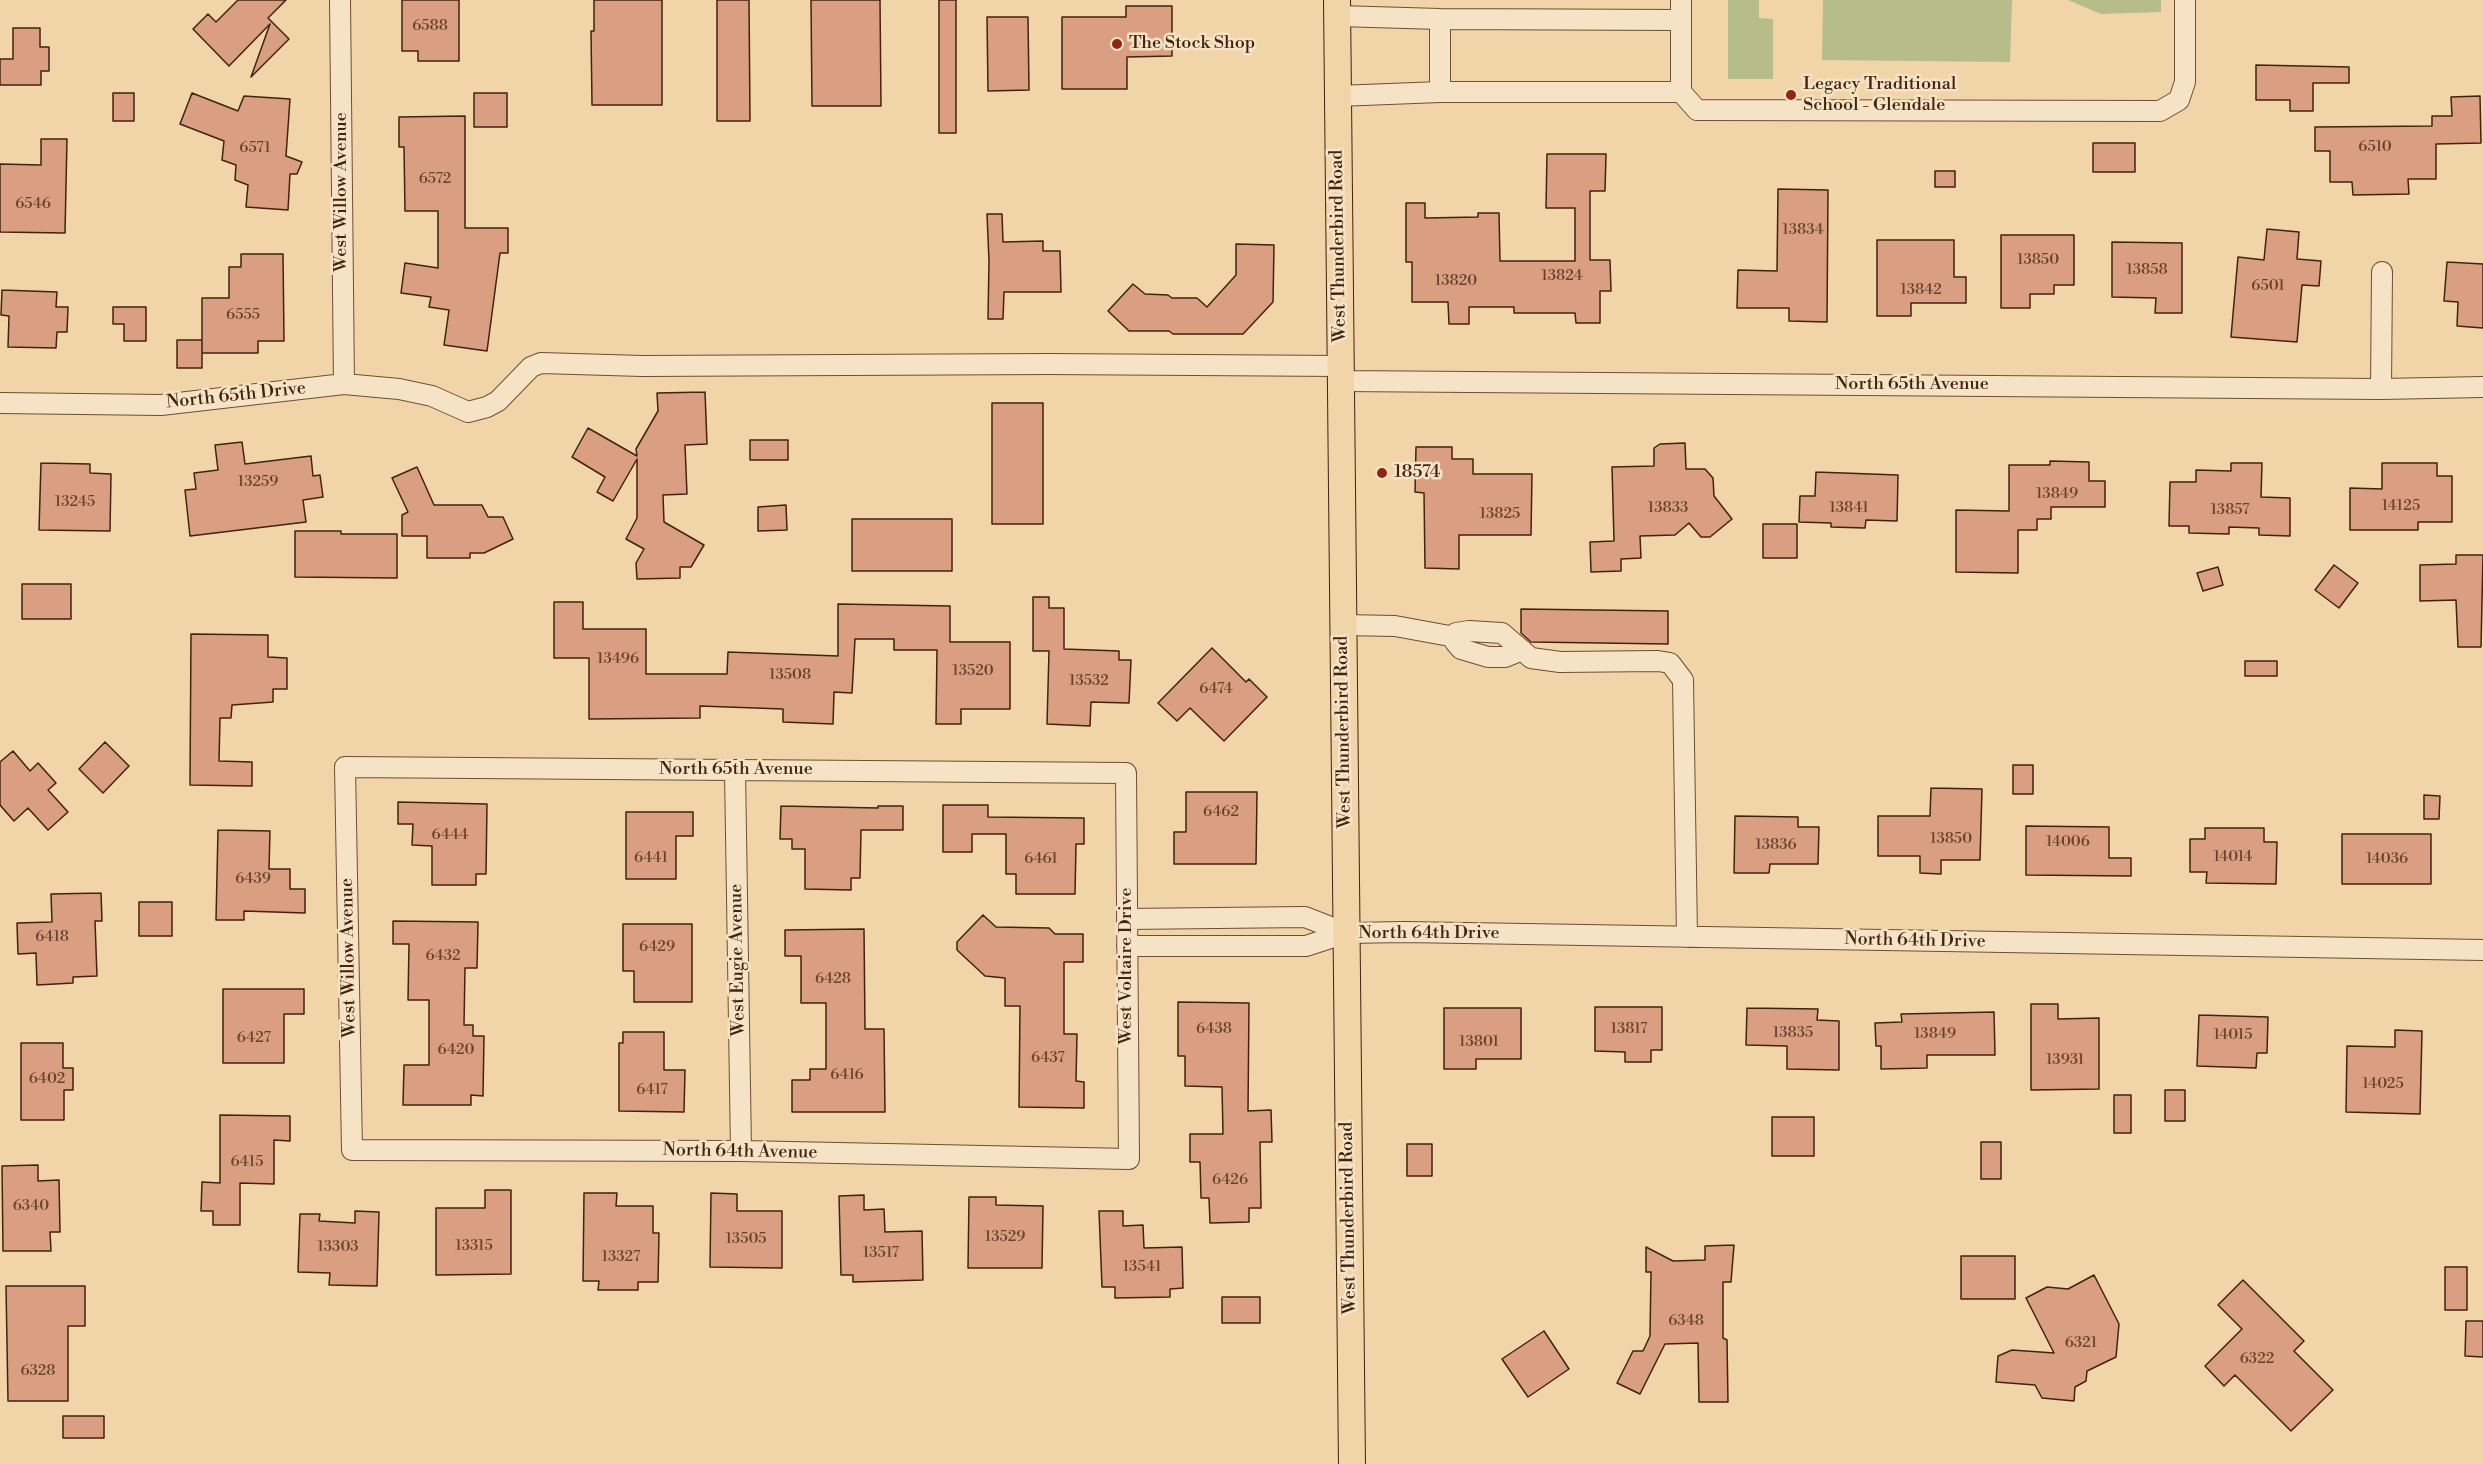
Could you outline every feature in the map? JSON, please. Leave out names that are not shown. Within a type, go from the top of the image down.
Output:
[{"type":"main road","name":"West Thunderbird Road","points":[[1337,8],[1352,1464]]},
{"type":"street","name":"West Willow Avenue","points":[[340,0],[344,384]]},
{"type":"street","points":[[1681,0],[1681,92],[1697,110],[2160,111],[2179,100],[2185,82],[2185,0]]},
{"type":"street","points":[[1337,8],[1440,19],[1680,20]]},
{"type":"street","points":[[1440,19],[1440,92]]},
{"type":"street","points":[[1338,96],[1440,92],[1681,92]]},
{"type":"street","points":[[2380,389],[2382,272]]},
{"type":"street","name":"North 65th Avenue","points":[[468,412],[487,407],[498,401],[531,367],[541,363],[665,366],[1048,364],[1341,374],[2380,389],[2483,387]]},
{"type":"street","name":"North 65th Drive","points":[[0,403],[161,405],[344,384],[399,389],[432,396],[468,412]]},
{"type":"street","points":[[1343,624],[1395,626],[1455,637],[1456,633],[1469,631],[1502,633],[1531,658],[1560,662],[1658,661],[1670,663],[1683,680],[1687,937]]},
{"type":"street","name":"West Willow Avenue","points":[[345,767],[352,1150]]},
{"type":"street","name":"North 65th Avenue","points":[[345,767],[1126,773]]},
{"type":"street","name":"West Eugie Avenue","points":[[735,770],[741,1151]]},
{"type":"street","name":"West Voltaire Drive","points":[[1126,773],[1129,1159]]},
{"type":"street","name":"North 64th Drive","points":[[1127,919],[1305,917],[1346,933]]},
{"type":"street","points":[[1219,918],[1219,946]]},
{"type":"street","name":"North 64th Drive","points":[[1127,946],[1306,946],[1346,933],[1405,932],[2483,950]]},
{"type":"street","name":"North 64th Avenue","points":[[352,1150],[741,1151],[1129,1159]]},
{"type":"green space","points":[[1728,0],[1759,0],[1759,18],[1773,19],[1773,79],[1728,79]]},
{"type":"green space","points":[[1823,0],[2012,0],[2010,62],[1822,60]]},
{"type":"green space","points":[[2068,0],[2161,0],[2161,12],[2101,14]]},
{"type":"building","points":[[238,0],[286,0],[268,18],[289,39],[251,77],[270,24],[229,66],[193,29],[208,14],[216,22]]},
{"type":"building","points":[[402,0],[459,0],[459,61],[418,61],[418,51],[402,51]]},
{"type":"building","points":[[594,0],[662,0],[662,105],[592,105],[591,31],[594,31]]},
{"type":"building","points":[[717,0],[749,0],[750,121],[717,121]]},
{"type":"building","points":[[811,0],[880,0],[881,106],[812,106]]},
{"type":"building","points":[[939,0],[956,0],[956,133],[939,133]]},
{"type":"building","name":"The Stock Shop","points":[[1126,6],[1172,6],[1172,56],[1127,57],[1127,89],[1062,89],[1062,17],[1126,17]]},
{"type":"building","points":[[987,17],[1028,17],[1029,90],[988,91]]},
{"type":"building","points":[[13,28],[40,28],[40,47],[49,47],[49,71],[41,71],[41,85],[0,85],[0,59],[13,59]]},
{"type":"building","points":[[2256,65],[2349,67],[2349,83],[2313,83],[2313,111],[2290,111],[2290,100],[2256,100]]},
{"type":"building","points":[[113,93],[134,93],[134,121],[113,121]]},
{"type":"building","points":[[192,93],[238,111],[244,96],[290,99],[286,156],[302,162],[297,174],[290,174],[288,210],[246,207],[248,185],[235,180],[236,165],[222,160],[224,141],[180,124]]},
{"type":"building","points":[[474,93],[507,93],[507,127],[474,127]]},
{"type":"building","points":[[2480,96],[2481,143],[2436,144],[2436,179],[2408,179],[2409,194],[2353,195],[2352,182],[2330,182],[2330,151],[2315,151],[2315,127],[2432,126],[2432,116],[2452,116],[2451,97]]},
{"type":"building","points":[[465,116],[465,228],[508,228],[508,253],[500,253],[487,351],[444,345],[449,310],[429,307],[431,297],[401,293],[405,263],[438,268],[438,211],[405,211],[404,147],[399,147],[399,117]]},
{"type":"building","points":[[41,139],[67,139],[65,233],[0,232],[0,164],[41,165]]},
{"type":"building","points":[[2093,143],[2135,143],[2135,172],[2093,172]]},
{"type":"building","points":[[1547,154],[1606,154],[1605,191],[1590,191],[1590,260],[1610,260],[1611,291],[1600,291],[1600,323],[1576,323],[1575,313],[1514,313],[1514,307],[1469,307],[1469,324],[1449,324],[1448,302],[1412,302],[1412,262],[1406,262],[1406,203],[1425,203],[1425,218],[1478,217],[1478,213],[1499,213],[1500,261],[1575,261],[1575,208],[1546,208]]},
{"type":"building","points":[[1935,171],[1955,171],[1955,187],[1935,187]]},
{"type":"building","points":[[1778,189],[1828,190],[1827,322],[1789,321],[1789,308],[1737,308],[1738,270],[1777,271]]},
{"type":"building","points":[[987,214],[1002,214],[1003,242],[1043,241],[1043,251],[1060,251],[1061,292],[1004,292],[1003,319],[988,319]]},
{"type":"building","points":[[2267,229],[2299,232],[2297,259],[2321,261],[2319,286],[2302,285],[2297,342],[2231,337],[2238,257],[2264,260]]},
{"type":"building","points":[[2001,235],[2074,235],[2074,285],[2054,285],[2054,294],[2030,294],[2030,308],[2001,308]]},
{"type":"building","points":[[1877,240],[1954,240],[1954,277],[1966,277],[1966,303],[1911,303],[1911,316],[1877,316]]},
{"type":"building","points":[[2112,242],[2182,243],[2182,313],[2155,313],[2156,298],[2112,297]]},
{"type":"building","points":[[1236,244],[1274,245],[1273,302],[1243,334],[1173,334],[1169,331],[1129,331],[1108,311],[1133,284],[1145,294],[1168,295],[1172,298],[1197,298],[1207,307],[1236,275]]},
{"type":"building","points":[[241,254],[283,254],[284,341],[258,341],[258,353],[202,353],[202,298],[229,298],[229,267],[241,267]]},
{"type":"building","points":[[2447,262],[2483,264],[2483,328],[2457,326],[2458,302],[2444,301]]},
{"type":"building","points":[[2,290],[57,292],[56,307],[68,307],[67,332],[57,332],[56,348],[8,347],[9,316],[1,315]]},
{"type":"building","points":[[113,307],[146,307],[146,341],[124,341],[124,324],[113,324]]},
{"type":"building","points":[[177,340],[202,340],[202,368],[177,368]]},
{"type":"building","points":[[705,392],[707,444],[685,445],[687,494],[663,495],[664,522],[704,545],[691,567],[680,567],[680,578],[637,579],[636,563],[644,549],[626,539],[637,518],[637,459],[613,501],[597,492],[605,477],[572,457],[588,428],[637,456],[636,449],[658,411],[657,393]]},
{"type":"building","points":[[992,403],[1043,403],[1043,524],[992,524]]},
{"type":"building","points":[[750,440],[788,440],[788,460],[750,460]]},
{"type":"building","points":[[242,442],[245,464],[311,456],[313,476],[320,475],[323,497],[303,500],[306,522],[190,536],[185,490],[196,489],[194,473],[218,470],[215,445]]},
{"type":"building","points":[[1685,443],[1686,469],[1705,469],[1713,478],[1714,496],[1732,519],[1710,537],[1701,537],[1689,523],[1675,535],[1640,536],[1641,558],[1621,559],[1621,571],[1591,572],[1590,542],[1614,541],[1612,467],[1654,466],[1654,448],[1660,444]]},
{"type":"building","points":[[1416,447],[1452,447],[1452,459],[1473,459],[1473,474],[1532,474],[1531,535],[1459,535],[1459,569],[1425,568],[1424,493],[1415,492]]},
{"type":"building","points":[[2050,461],[2089,462],[2089,481],[2105,481],[2105,507],[2051,507],[2051,519],[2037,519],[2037,530],[2018,530],[2018,573],[1956,572],[1956,510],[2009,511],[2009,465],[2050,465]]},
{"type":"building","points":[[41,463],[90,464],[90,473],[111,474],[110,531],[39,530]]},
{"type":"building","points":[[2231,463],[2262,463],[2261,497],[2290,498],[2290,536],[2259,535],[2259,528],[2229,527],[2229,534],[2189,533],[2189,526],[2169,526],[2170,482],[2196,482],[2196,470],[2231,471]]},
{"type":"building","points":[[2382,463],[2437,463],[2437,476],[2452,476],[2452,522],[2418,522],[2418,530],[2350,530],[2350,488],[2382,489]]},
{"type":"building","points":[[417,467],[434,505],[482,505],[488,517],[503,517],[513,539],[484,553],[470,553],[470,558],[427,558],[427,536],[402,536],[402,515],[408,512],[392,478]]},
{"type":"building","points":[[1816,472],[1898,475],[1897,521],[1866,520],[1865,528],[1831,527],[1831,523],[1799,522],[1800,496],[1815,496]]},
{"type":"building","points":[[786,505],[787,530],[758,531],[758,507]]},
{"type":"building","points":[[852,519],[952,519],[952,571],[852,571]]},
{"type":"building","points":[[1763,524],[1797,524],[1797,558],[1763,558]]},
{"type":"building","points":[[295,531],[397,534],[397,578],[295,577]]},
{"type":"building","points":[[2456,555],[2483,555],[2481,647],[2458,647],[2456,600],[2420,601],[2420,565],[2456,564]]},
{"type":"building","points":[[2334,565],[2358,583],[2339,608],[2315,590]]},
{"type":"building","points":[[2218,567],[2223,585],[2203,591],[2197,573]]},
{"type":"building","points":[[22,584],[71,584],[71,619],[22,619]]},
{"type":"building","points":[[1033,597],[1049,597],[1049,608],[1064,608],[1064,649],[1119,651],[1119,660],[1131,660],[1129,703],[1091,702],[1090,726],[1047,724],[1049,651],[1033,651]]},
{"type":"building","points":[[554,602],[583,602],[583,629],[646,629],[646,674],[727,674],[728,652],[838,656],[838,604],[950,606],[950,642],[1010,642],[1010,709],[961,709],[961,724],[936,724],[937,650],[894,650],[894,639],[855,639],[852,693],[834,692],[833,724],[783,722],[783,709],[700,706],[700,718],[589,719],[589,658],[554,658]]},
{"type":"building","points":[[1521,609],[1668,611],[1668,644],[1531,642],[1521,633]]},
{"type":"building","points":[[191,634],[268,635],[268,657],[287,658],[287,689],[273,689],[273,702],[232,705],[231,718],[220,718],[219,761],[252,762],[252,786],[190,785]]},
{"type":"building","points":[[1212,648],[1246,682],[1249,679],[1267,697],[1224,741],[1190,708],[1177,721],[1158,703]]},
{"type":"building","points":[[2245,661],[2277,661],[2277,676],[2245,676]]},
{"type":"building","points":[[105,742],[129,766],[103,793],[79,769]]},
{"type":"building","points":[[13,751],[30,771],[38,763],[56,783],[48,790],[68,812],[48,830],[28,808],[14,821],[0,805],[0,762]]},
{"type":"building","points":[[2013,765],[2033,765],[2033,794],[2013,794]]},
{"type":"building","points":[[1931,788],[1982,789],[1980,860],[1941,860],[1941,874],[1920,873],[1920,856],[1878,856],[1878,816],[1930,816]]},
{"type":"building","points":[[1186,792],[1257,792],[1256,864],[1174,864],[1174,832],[1186,832]]},
{"type":"building","points":[[2424,795],[2440,796],[2439,819],[2424,819]]},
{"type":"building","points":[[398,802],[487,804],[486,874],[476,874],[476,885],[432,885],[432,846],[412,845],[413,824],[398,824]]},
{"type":"building","points":[[943,805],[988,805],[988,817],[1084,818],[1084,844],[1076,844],[1075,894],[1016,894],[1016,874],[1006,874],[1006,834],[972,834],[972,852],[943,852]]},
{"type":"building","points":[[781,806],[878,808],[878,806],[903,806],[903,830],[861,830],[860,878],[851,878],[851,890],[805,889],[805,849],[792,849],[792,839],[780,839]]},
{"type":"building","points":[[626,812],[693,812],[693,836],[676,836],[676,879],[626,879]]},
{"type":"building","points":[[1735,816],[1798,817],[1798,827],[1819,827],[1818,864],[1770,864],[1769,873],[1734,873]]},
{"type":"building","points":[[2026,826],[2109,827],[2109,858],[2131,858],[2131,876],[2026,875]]},
{"type":"building","points":[[2205,828],[2264,828],[2264,842],[2277,842],[2276,884],[2206,883],[2207,872],[2190,872],[2190,839],[2205,839]]},
{"type":"building","points":[[218,830],[270,831],[269,869],[290,869],[290,889],[305,889],[305,913],[244,911],[244,920],[216,920]]},
{"type":"building","points":[[2342,834],[2431,834],[2431,884],[2342,884]]},
{"type":"building","points":[[101,893],[102,921],[95,921],[97,976],[73,977],[73,983],[37,985],[36,953],[18,954],[17,923],[52,922],[51,894]]},
{"type":"building","points":[[139,902],[172,902],[172,936],[139,936]]},
{"type":"building","points":[[983,915],[996,927],[1049,928],[1055,934],[1083,934],[1083,962],[1064,962],[1064,1034],[1077,1034],[1076,1081],[1084,1082],[1084,1108],[1019,1107],[1020,1006],[1005,1006],[1005,978],[985,976],[957,950],[957,942]]},
{"type":"building","points":[[393,921],[478,922],[477,968],[465,968],[464,1025],[473,1025],[473,1036],[484,1036],[483,1096],[471,1095],[471,1105],[403,1105],[404,1065],[429,1065],[429,1000],[408,1000],[409,944],[393,944]]},
{"type":"building","points":[[623,924],[692,924],[692,1002],[634,1002],[634,971],[623,971]]},
{"type":"building","points":[[864,929],[865,1029],[884,1029],[885,1112],[792,1112],[792,1080],[810,1080],[810,1069],[826,1069],[826,1003],[801,1003],[801,956],[785,956],[785,930]]},
{"type":"building","points":[[223,989],[304,989],[304,1014],[284,1014],[284,1063],[223,1063]]},
{"type":"building","points":[[1178,1002],[1249,1003],[1248,1111],[1271,1110],[1272,1142],[1260,1142],[1261,1208],[1249,1208],[1249,1222],[1210,1223],[1209,1198],[1201,1198],[1200,1162],[1190,1162],[1190,1134],[1223,1134],[1222,1087],[1185,1086],[1185,1056],[1178,1056]]},
{"type":"building","points":[[2031,1004],[2058,1004],[2058,1019],[2099,1018],[2099,1089],[2031,1090]]},
{"type":"building","points":[[1595,1007],[1662,1007],[1662,1050],[1651,1050],[1651,1062],[1625,1062],[1625,1052],[1595,1051]]},
{"type":"building","points":[[1444,1008],[1521,1008],[1521,1059],[1476,1059],[1476,1069],[1444,1069]]},
{"type":"building","points":[[1747,1008],[1818,1009],[1817,1020],[1839,1021],[1839,1070],[1787,1069],[1787,1046],[1746,1045]]},
{"type":"building","points":[[1994,1012],[1995,1055],[1927,1055],[1927,1068],[1881,1069],[1881,1046],[1876,1046],[1875,1023],[1902,1022],[1901,1014]]},
{"type":"building","points":[[2199,1015],[2268,1017],[2267,1053],[2257,1053],[2256,1068],[2197,1066]]},
{"type":"building","points":[[2395,1030],[2422,1031],[2420,1114],[2346,1112],[2347,1046],[2395,1047]]},
{"type":"building","points":[[623,1032],[664,1032],[664,1070],[685,1070],[684,1112],[619,1111],[619,1043],[623,1043]]},
{"type":"building","points":[[21,1043],[63,1043],[63,1068],[73,1068],[73,1090],[64,1090],[64,1120],[21,1120]]},
{"type":"building","points":[[2165,1090],[2185,1090],[2185,1121],[2165,1121]]},
{"type":"building","points":[[2114,1095],[2131,1095],[2131,1133],[2114,1133]]},
{"type":"building","points":[[220,1115],[290,1116],[290,1141],[274,1140],[274,1184],[240,1183],[240,1225],[213,1225],[213,1211],[201,1211],[202,1182],[220,1183]]},
{"type":"building","points":[[1772,1117],[1814,1117],[1814,1156],[1772,1156]]},
{"type":"building","points":[[1981,1142],[2001,1142],[2001,1179],[1981,1179]]},
{"type":"building","points":[[1407,1144],[1432,1144],[1432,1176],[1407,1176]]},
{"type":"building","points":[[38,1165],[38,1181],[59,1180],[60,1232],[50,1232],[51,1251],[3,1251],[2,1166]]},
{"type":"building","points":[[485,1190],[511,1190],[511,1274],[436,1275],[436,1208],[485,1208]]},
{"type":"building","points":[[584,1193],[617,1193],[616,1206],[653,1206],[653,1233],[659,1233],[658,1282],[638,1282],[638,1290],[598,1290],[599,1281],[583,1281]]},
{"type":"building","points":[[711,1193],[737,1194],[737,1211],[782,1211],[782,1268],[710,1267]]},
{"type":"building","points":[[864,1195],[864,1210],[884,1209],[885,1232],[922,1231],[923,1280],[853,1282],[853,1275],[841,1275],[839,1196]]},
{"type":"building","points":[[969,1197],[996,1197],[996,1205],[1043,1206],[1042,1268],[968,1268]]},
{"type":"building","points":[[355,1211],[379,1212],[377,1286],[329,1285],[330,1273],[298,1272],[300,1214],[320,1214],[319,1221],[355,1223]]},
{"type":"building","points":[[1099,1211],[1123,1211],[1123,1226],[1143,1225],[1144,1248],[1182,1247],[1183,1288],[1170,1289],[1170,1297],[1115,1298],[1115,1287],[1102,1287]]},
{"type":"building","points":[[1734,1245],[1731,1282],[1723,1282],[1723,1338],[1727,1340],[1728,1402],[1699,1402],[1698,1343],[1665,1344],[1640,1394],[1617,1383],[1633,1351],[1643,1351],[1650,1336],[1651,1272],[1646,1272],[1646,1247],[1673,1261],[1705,1260],[1705,1246]]},
{"type":"building","points":[[1961,1256],[2015,1256],[2015,1299],[1961,1299]]},
{"type":"building","points":[[2445,1267],[2467,1267],[2467,1310],[2445,1310]]},
{"type":"building","points":[[2094,1275],[2119,1324],[2116,1357],[2087,1371],[2086,1381],[2075,1387],[2074,1401],[2042,1398],[2035,1385],[1996,1382],[1998,1356],[2012,1350],[2054,1353],[2026,1298],[2047,1287],[2068,1289]]},
{"type":"building","points":[[2243,1280],[2304,1341],[2294,1351],[2333,1390],[2291,1431],[2235,1375],[2224,1386],[2205,1366],[2242,1329],[2218,1305]]},
{"type":"building","points":[[6,1286],[85,1286],[85,1326],[68,1326],[68,1401],[8,1401]]},
{"type":"building","points":[[1222,1297],[1260,1297],[1260,1323],[1222,1323]]},
{"type":"building","points":[[2466,1321],[2483,1321],[2483,1357],[2465,1356]]},
{"type":"building","points":[[1544,1331],[1569,1369],[1528,1397],[1502,1359]]},
{"type":"building","points":[[63,1416],[104,1416],[104,1438],[63,1438]]},
{"type":"place","name":"The Stock Shop","points":[[1117,44]]},
{"type":"place","name":"Legacy Traditional School - Glendale","points":[[1791,95]]},
{"type":"place","name":"18574","points":[[1382,473]]}]
